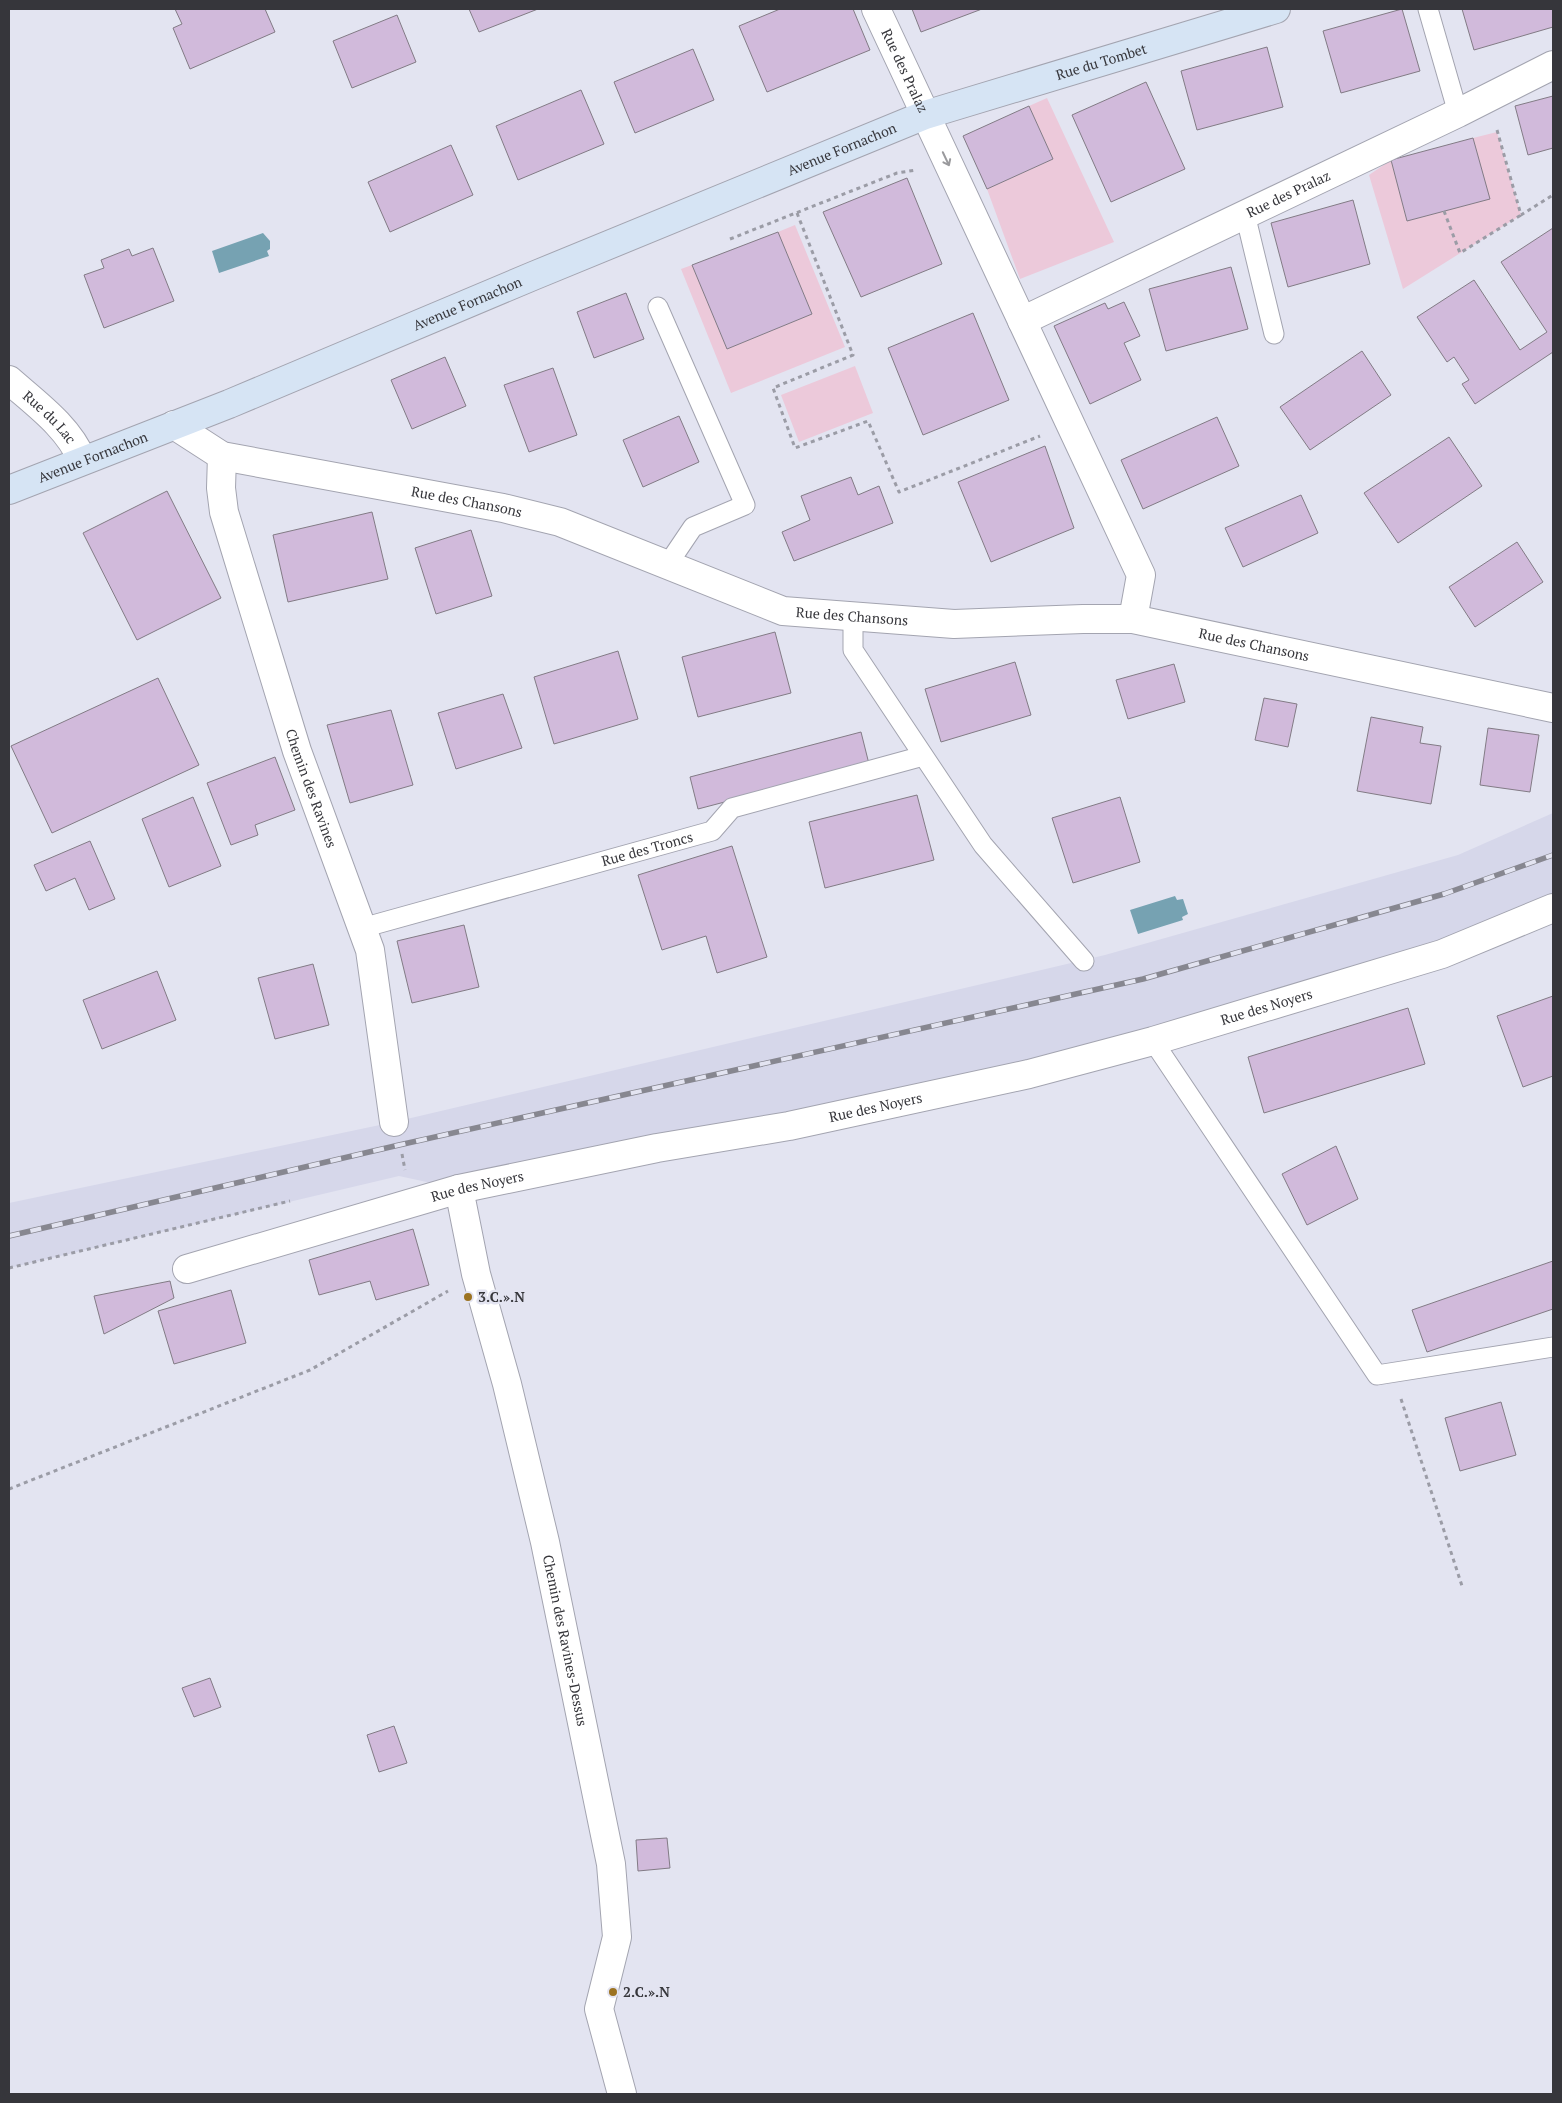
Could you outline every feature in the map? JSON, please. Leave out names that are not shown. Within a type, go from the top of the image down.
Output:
[{"type":"street","name":"Rue des Pralaz","points":[[876,9],[1141,575],[1133,619]]},
{"type":"street","name":"Rue du Tombet","points":[[925,114],[1276,9]]},
{"type":"street","name":"Rue des Pralaz","points":[[1022,321],[1458,113],[1553,65]]},
{"type":"street","name":"Avenue Fornachon","points":[[9,490],[228,404],[925,114]]},
{"type":"street","name":"Rue du Lac","points":[[9,380],[63,430],[76,445],[82,460]]},
{"type":"street","name":"Rue des Chansons","points":[[174,425],[222,456],[503,508],[560,522],[783,611],[853,618],[954,624],[1133,619],[1553,708]]},
{"type":"street","name":"Chemin des Ravines","points":[[222,456],[221,488],[224,512],[297,751],[370,950],[394,1122]]},
{"type":"street","name":"Rue des Noyers","points":[[187,1269],[460,1189],[658,1148],[789,1126],[1029,1074],[1153,1041],[1442,954],[1553,908]]},
{"type":"street","name":"Chemin des Ravines-Dessus","points":[[460,1189],[476,1274],[507,1384],[545,1542],[611,1864],[616,1937],[599,2008],[622,2094]]},
{"type":"lane","points":[[1428,9],[1458,113]]},
{"type":"lane","points":[[1245,214],[1274,334]]},
{"type":"lane","points":[[658,307],[745,505],[693,527],[668,564]]},
{"type":"lane","points":[[853,618],[852,650],[983,845],[1084,961]]},
{"type":"lane","name":"Rue des Troncs","points":[[362,928],[712,831],[732,808],[924,756]]},
{"type":"lane","points":[[1153,1041],[1377,1375],[1553,1347]]},
{"type":"path","points":[[1488,98],[1521,215]]},
{"type":"path","points":[[730,239],[897,172],[918,170]]},
{"type":"path","points":[[1444,211],[1460,253],[1553,195]]},
{"type":"path","points":[[797,213],[853,354],[773,388],[795,448],[868,420],[899,492],[1045,434]]},
{"type":"path","points":[[9,1268],[294,1200]]},
{"type":"path","points":[[9,1489],[310,1370],[476,1274]]},
{"type":"path","points":[[1392,1372],[1463,1589]]},
{"type":"shaded area","points":[[1047,98],[1114,242],[1020,279],[987,189],[1053,159],[1029,106]]},
{"type":"shaded area","points":[[1497,132],[1521,215],[1403,289],[1369,175],[1391,160],[1407,221],[1489,199],[1473,138]]},
{"type":"shaded area","points":[[795,225],[845,347],[731,393],[681,269],[692,265],[727,349],[812,314],[778,232]]},
{"type":"shaded area","points":[[855,366],[873,413],[799,442],[781,395]]},
{"type":"shaded area","points":[[1553,813],[1553,908],[1153,1041],[459,1189],[399,1176],[9,1268],[9,1203],[394,1122],[1105,955],[1458,855]]},
{"type":"water","points":[[263,233],[270,241],[270,249],[267,251],[269,256],[219,273],[212,251]]},
{"type":"water","points":[[1175,896],[1177,900],[1183,899],[1188,914],[1182,917],[1183,920],[1138,934],[1130,910]]},
{"type":"building","points":[[175,9],[265,9],[275,32],[190,69],[173,28],[182,24]]},
{"type":"building","points":[[469,9],[538,9],[479,32]]},
{"type":"building","points":[[780,9],[853,9],[870,50],[767,92],[739,26]]},
{"type":"building","points":[[912,9],[982,9],[921,32]]},
{"type":"building","points":[[1402,9],[1420,71],[1341,93],[1323,31]]},
{"type":"building","points":[[1462,9],[1553,9],[1553,27],[1474,50]]},
{"type":"building","points":[[397,15],[416,62],[352,88],[333,41]]},
{"type":"building","points":[[1267,47],[1283,107],[1197,130],[1181,71]]},
{"type":"building","points":[[693,49],[714,100],[635,133],[614,82]]},
{"type":"building","points":[[1146,82],[1185,169],[1111,202],[1072,115]]},
{"type":"building","points":[[581,90],[604,144],[518,180],[496,126]]},
{"type":"building","points":[[1553,96],[1553,148],[1528,155],[1515,106]]},
{"type":"building","points":[[1029,106],[1053,159],[987,189],[963,136]]},
{"type":"building","points":[[1473,138],[1490,199],[1407,221],[1391,160]]},
{"type":"building","points":[[451,145],[473,195],[390,232],[368,182]]},
{"type":"building","points":[[907,178],[942,264],[861,297],[823,212]]},
{"type":"building","points":[[1353,200],[1370,264],[1288,287],[1271,223]]},
{"type":"building","points":[[1553,228],[1553,352],[1475,404],[1462,384],[1469,380],[1454,357],[1447,362],[1417,317],[1474,280],[1520,350],[1547,332],[1501,262]]},
{"type":"building","points":[[778,232],[812,314],[727,349],[692,265]]},
{"type":"building","points":[[153,248],[174,301],[104,328],[84,275],[104,268],[101,260],[129,249],[132,256]]},
{"type":"building","points":[[1231,267],[1248,329],[1166,351],[1149,289]]},
{"type":"building","points":[[626,293],[644,339],[594,358],[577,312]]},
{"type":"building","points":[[1124,302],[1140,336],[1124,343],[1141,380],[1090,404],[1054,326],[1105,303],[1108,309]]},
{"type":"building","points":[[973,313],[1009,400],[923,435],[888,348]]},
{"type":"building","points":[[1362,351],[1391,395],[1310,450],[1280,407]]},
{"type":"building","points":[[445,357],[466,406],[412,429],[391,380]]},
{"type":"building","points":[[553,368],[577,435],[529,452],[504,385]]},
{"type":"building","points":[[679,416],[699,462],[643,487],[623,440]]},
{"type":"building","points":[[1217,417],[1239,466],[1143,509],[1121,460]]},
{"type":"building","points":[[1449,437],[1482,486],[1398,543],[1364,493]]},
{"type":"building","points":[[1045,446],[1074,528],[991,562],[958,482]]},
{"type":"building","points":[[851,477],[858,495],[879,486],[893,523],[794,561],[782,532],[810,520],[801,496]]},
{"type":"building","points":[[167,491],[221,598],[137,640],[83,533]]},
{"type":"building","points":[[1301,495],[1318,533],[1243,567],[1225,528]]},
{"type":"building","points":[[372,512],[388,579],[288,602],[273,535]]},
{"type":"building","points":[[471,530],[492,596],[436,614],[415,548]]},
{"type":"building","points":[[1517,542],[1543,582],[1475,627],[1449,587]]},
{"type":"building","points":[[775,632],[791,693],[698,717],[682,657]]},
{"type":"building","points":[[618,651],[638,719],[554,744],[534,677]]},
{"type":"building","points":[[1015,662],[1031,715],[941,742],[925,689]]},
{"type":"building","points":[[1174,664],[1185,702],[1128,719],[1116,680]]},
{"type":"building","points":[[158,678],[199,765],[52,833],[11,746]]},
{"type":"building","points":[[503,694],[522,748],[456,769],[438,713]]},
{"type":"building","points":[[1264,698],[1297,704],[1288,747],[1255,740]]},
{"type":"building","points":[[391,710],[413,785],[350,803],[327,725]]},
{"type":"building","points":[[1371,717],[1423,727],[1420,743],[1441,746],[1431,804],[1357,791]]},
{"type":"building","points":[[1488,728],[1539,735],[1530,792],[1480,785]]},
{"type":"building","points":[[861,732],[869,764],[698,809],[690,777]]},
{"type":"building","points":[[275,757],[295,810],[255,825],[258,835],[231,845],[207,783]]},
{"type":"building","points":[[917,795],[934,860],[825,888],[809,822]]},
{"type":"building","points":[[193,797],[221,866],[169,887],[142,819]]},
{"type":"building","points":[[1120,797],[1140,862],[1073,883],[1052,818]]},
{"type":"building","points":[[90,841],[115,899],[89,910],[75,878],[46,891],[34,865]]},
{"type":"building","points":[[732,846],[767,957],[717,973],[706,936],[662,950],[638,875]]},
{"type":"building","points":[[464,925],[479,987],[412,1003],[397,941]]},
{"type":"building","points":[[313,964],[329,1025],[275,1039],[258,978]]},
{"type":"building","points":[[157,971],[176,1020],[102,1049],[83,1000]]},
{"type":"building","points":[[1553,996],[1553,1076],[1523,1087],[1497,1016]]},
{"type":"building","points":[[1408,1008],[1425,1064],[1264,1113],[1248,1057]]},
{"type":"building","points":[[1336,1146],[1358,1199],[1307,1225],[1282,1174]]},
{"type":"building","points":[[413,1229],[429,1285],[376,1300],[370,1281],[319,1295],[309,1260]]},
{"type":"building","points":[[1553,1261],[1553,1309],[1427,1352],[1412,1310]]},
{"type":"building","points":[[170,1281],[174,1298],[104,1334],[94,1296]]},
{"type":"building","points":[[231,1290],[246,1343],[174,1364],[158,1311]]},
{"type":"building","points":[[1501,1402],[1516,1455],[1460,1471],[1445,1418]]},
{"type":"building","points":[[210,1678],[221,1707],[194,1717],[182,1688]]},
{"type":"building","points":[[394,1726],[407,1763],[379,1772],[367,1735]]},
{"type":"building","points":[[667,1838],[670,1868],[638,1871],[636,1840]]},
{"type":"railway","points":[[9,1236],[399,1145],[1143,979],[1444,894],[1553,855]]},
{"type":"place","name":"3.C.».N","points":[[468,1297]]},
{"type":"place","name":"2.C.».N","points":[[613,1992]]}]
